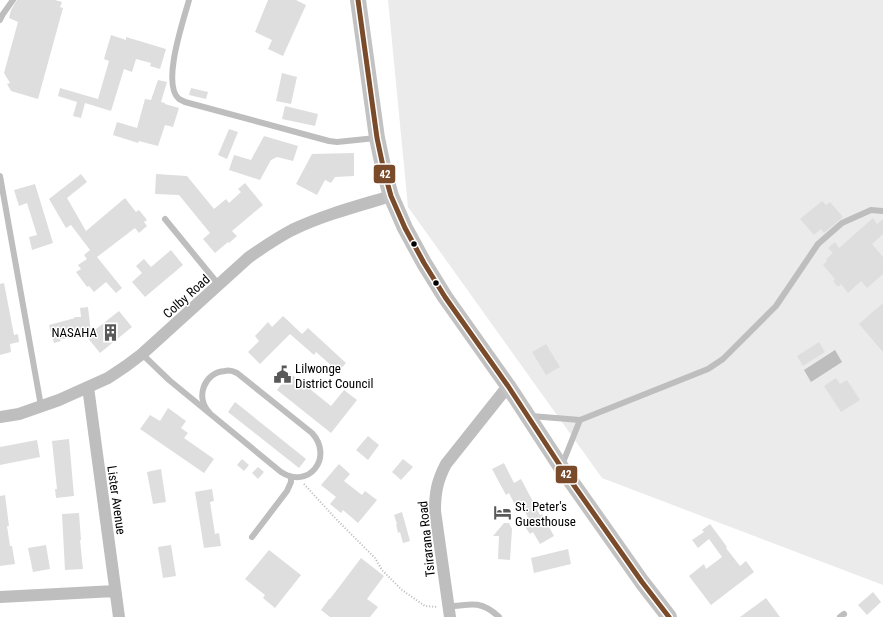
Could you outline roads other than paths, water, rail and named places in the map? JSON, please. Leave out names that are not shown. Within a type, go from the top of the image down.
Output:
[{"type":"main road","points":[[358,0],[377,138],[391,196],[406,228],[424,263],[445,297],[508,386],[561,467],[642,582],[669,617]]},
{"type":"street","name":"Colby Road","points":[[0,417],[19,414],[59,400],[108,378],[142,354],[248,258],[264,246],[293,230],[327,216],[391,196]]},
{"type":"street","name":"Tsirarana Road","points":[[449,612],[435,512],[437,486],[440,475],[446,464],[508,386]]},
{"type":"street","name":"Lister Avenue","points":[[88,387],[119,617]]},
{"type":"street","points":[[0,597],[115,591]]},
{"type":"lane","points":[[0,20],[13,0]]},
{"type":"lane","points":[[189,0],[176,48],[172,70],[175,92],[178,98],[185,102],[329,141],[337,142],[377,138]]},
{"type":"lane","points":[[0,176],[41,406]]},
{"type":"lane","points":[[528,416],[580,420],[713,366],[723,359],[776,306],[818,244],[842,223],[871,210],[883,211]]},
{"type":"lane","points":[[165,219],[218,285]]},
{"type":"lane","points":[[142,354],[170,380],[281,472],[294,477],[303,477],[314,470],[317,466],[321,455],[321,449],[312,433],[238,373],[226,370],[214,374],[206,382],[202,393],[204,405],[209,412]]},
{"type":"lane","points":[[561,467],[580,420]]},
{"type":"lane","points":[[252,537],[287,491],[294,477]]},
{"type":"lane","points":[[449,612],[469,604],[477,604],[493,611],[499,617]]},
{"type":"place","name":"NASAHA","points":[[110,332]]},
{"type":"place","name":"Lilwonge District Council","points":[[282,375]]},
{"type":"place","name":"St. Peter's Guesthouse","points":[[502,513]]}]
